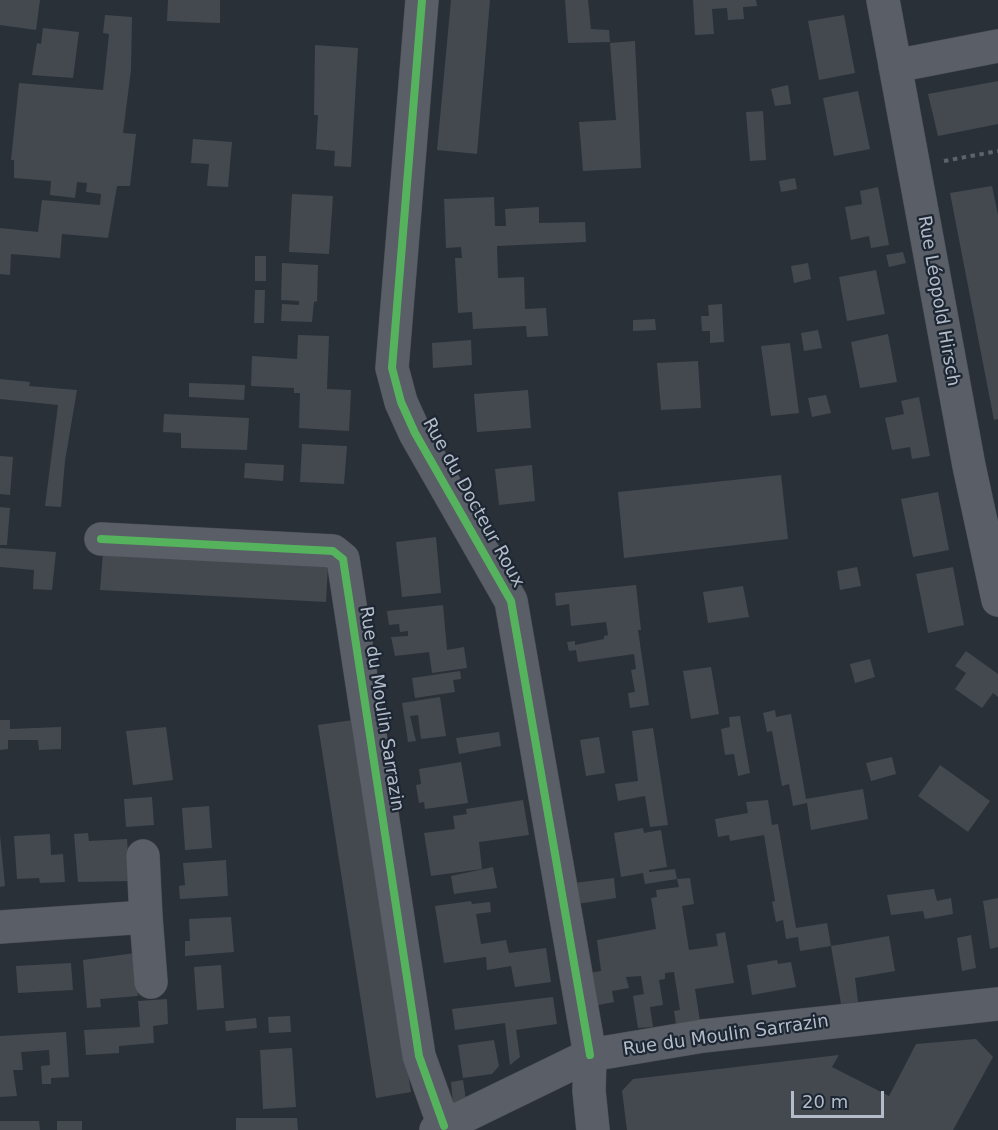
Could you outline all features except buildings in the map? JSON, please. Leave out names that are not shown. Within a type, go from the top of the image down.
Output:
[{"type":"street","name":"Rue du Docteur Roux","points":[[422,0],[392,368],[401,402],[415,433],[511,601],[590,1055],[589,1091],[593,1130]]},
{"type":"street","name":"Rue Léopold Hirsch","points":[[883,0],[969,466],[998,600]]},
{"type":"street","points":[[895,66],[998,46]]},
{"type":"street","name":"Rue du Moulin Sarrazin","points":[[102,538],[333,550],[343,559],[418,1056],[438,1120],[590,1055],[703,1036],[998,1004]]},
{"type":"street","points":[[143,855],[151,981]]},
{"type":"street","points":[[0,927],[146,917]]},
{"type":"path","points":[[914,166],[998,151]]},
{"type":"cycle path","points":[[422,0],[392,368],[401,402],[415,433],[511,601],[590,1055]]},
{"type":"cycle path","points":[[101,539],[333,551],[343,559],[419,1056],[444,1126]]}]
